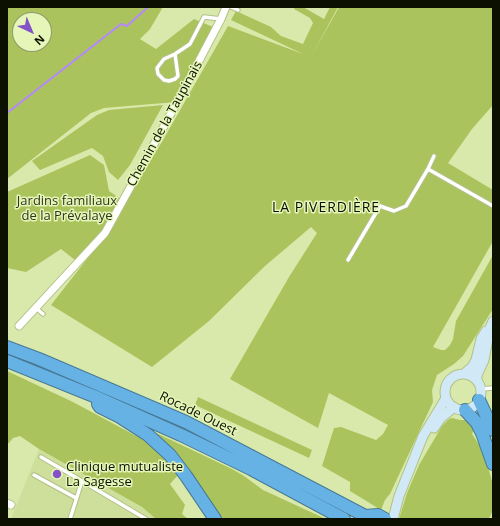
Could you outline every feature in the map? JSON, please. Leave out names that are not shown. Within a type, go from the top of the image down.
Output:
[{"type":"highway","name":"Rocade Ouest","points":[[7,347],[39,359],[186,422],[368,517],[378,515],[385,519]]},
{"type":"highway","name":"Rocade Ouest","points":[[7,361],[96,397],[181,435],[223,455],[344,519]]},
{"type":"highway","points":[[480,395],[493,430]]},
{"type":"highway","points":[[96,397],[100,407],[148,435],[170,455],[215,519]]},
{"type":"highway","points":[[459,409],[477,423],[482,432],[493,464]]},
{"type":"main road","points":[[459,409],[449,403],[446,398],[445,389],[449,381],[456,376],[464,374],[472,367],[476,360],[481,339],[491,324]]},
{"type":"main road","points":[[416,454],[438,423],[459,409],[474,406],[480,395],[476,380],[485,354],[491,324]]},
{"type":"main road","points":[[464,374],[471,376],[476,380]]},
{"type":"main road","points":[[393,519],[399,496],[423,436],[446,398]]},
{"type":"street","name":"Chemin de la Taupinais","points":[[19,326],[105,233],[180,97],[226,7]]},
{"type":"lane","points":[[231,7],[238,10]]},
{"type":"lane","points":[[175,54],[178,76],[169,81],[164,80],[158,74],[157,68],[164,59],[190,44],[204,17],[221,19]]},
{"type":"lane","points":[[348,260],[380,206],[394,212],[406,206],[434,156]]},
{"type":"lane","points":[[428,169],[493,206]]},
{"type":"lane","points":[[36,308],[43,314]]},
{"type":"lane","points":[[480,395],[493,388]]},
{"type":"lane","points":[[41,457],[146,519]]},
{"type":"lane","points":[[34,475],[76,498]]},
{"type":"lane","points":[[70,519],[82,481]]},
{"type":"shaded area","name":"Clinique mutualiste La Sagesse","points":[[39,449],[142,507],[156,519],[11,519]]},
{"type":"green space","points":[[7,7],[163,7],[150,29],[140,39],[156,49],[194,19],[213,27],[176,102],[104,108],[91,113],[7,179]]},
{"type":"green space","points":[[295,7],[303,7],[324,19],[330,7],[338,7],[311,57],[339,7],[493,7],[493,105],[472,129],[448,163],[493,190],[493,241],[433,347],[445,350],[450,345],[453,339],[456,321],[493,255],[493,309],[463,356],[437,375],[432,390],[433,402],[381,510],[350,491],[350,482],[322,466],[334,428],[341,427],[376,440],[383,434],[388,425],[329,393],[318,428],[230,379],[289,277],[317,233],[311,227],[265,266],[209,321],[152,367],[51,305],[105,236],[163,140],[228,26],[303,54],[231,20],[236,11],[271,27],[281,36],[303,44],[313,23],[310,18],[294,9]]},
{"type":"green space","points":[[163,105],[130,165],[118,180],[109,172],[103,156],[92,148],[40,170],[32,161],[97,115],[109,110]]},
{"type":"green space","name":"Jardins familiaux de la Prévalaye","points":[[90,155],[104,165],[109,191],[122,200],[102,233],[75,260],[61,249],[26,272],[7,268],[7,192]]},
{"type":"green space","points":[[7,371],[73,402],[140,438],[154,448],[179,474],[170,484],[185,505],[182,514],[188,519],[156,519],[142,507],[39,449],[20,436],[13,438],[9,443],[7,443]]},
{"type":"green space","points":[[198,397],[312,450],[309,458],[195,405]]},
{"type":"green space","points":[[452,418],[469,420],[474,430],[472,434],[484,452],[493,485],[493,509],[490,517],[488,519],[399,519],[407,493],[419,465],[442,426]]},
{"type":"green space","points":[[150,430],[232,469],[263,490],[326,519],[220,519]]},
{"type":"waterway","points":[[7,113],[121,24],[127,26],[148,7]]},
{"type":"place","name":"Clinique mutualiste La Sagesse","points":[[57,474]]},
{"type":"district","name":"LA PIVERDIÈRE","points":[[326,208]]}]
